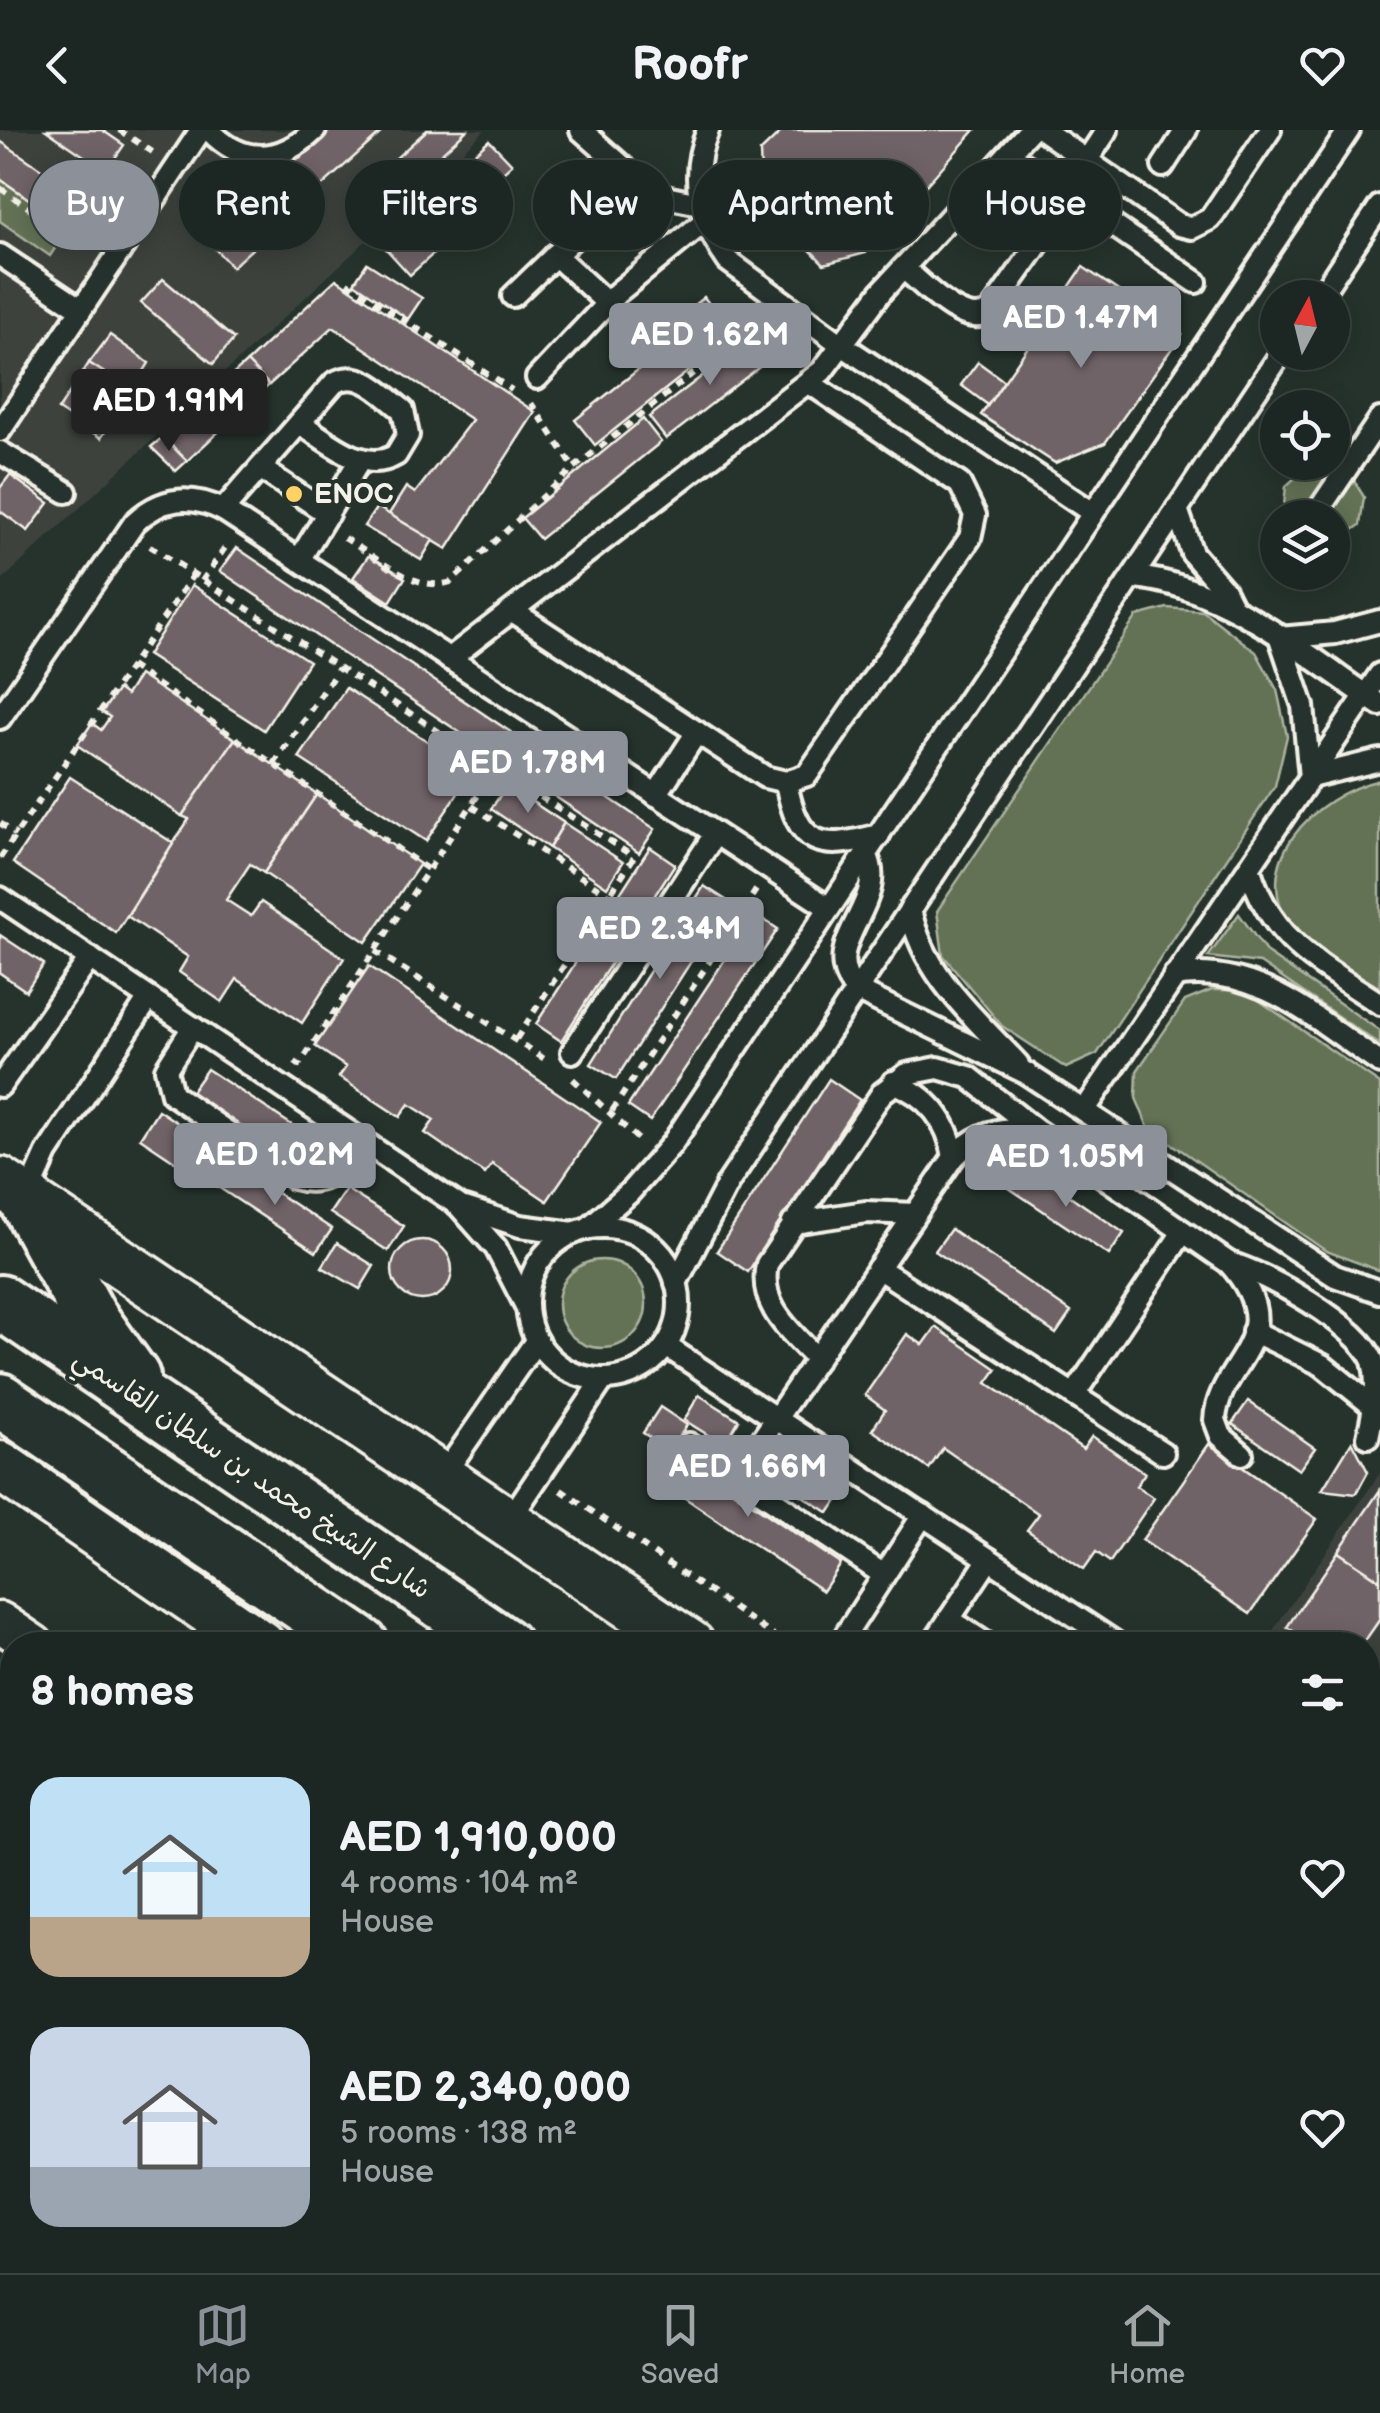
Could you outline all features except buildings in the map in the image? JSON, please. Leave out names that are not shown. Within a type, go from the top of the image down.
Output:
[{"type":"main road","points":[[13,1191],[89,1316],[122,1364],[166,1416]]},
{"type":"main road","name":"شارع الشيخ محمد بن سلطان القاسمي","points":[[0,1302],[485,1632]]},
{"type":"main road","points":[[0,1400],[343,1632]]},
{"type":"street","points":[[13,1191],[671,1632]]},
{"type":"street","points":[[0,1466],[241,1632]]},
{"type":"lane","points":[[0,430],[205,130],[234,151],[262,158],[291,150],[315,130]]},
{"type":"lane","points":[[581,130],[615,160]]},
{"type":"lane","points":[[699,160],[708,130]]},
{"type":"lane","points":[[449,659],[808,382],[842,346],[903,268],[1030,130]]},
{"type":"lane","points":[[1044,130],[1087,160],[1108,130]]},
{"type":"lane","points":[[1163,166],[1186,130]]},
{"type":"lane","points":[[1121,184],[1179,224],[1199,227],[1210,220],[1270,130]]},
{"type":"lane","points":[[526,1306],[534,1270],[558,1242],[581,1231],[658,1161],[1348,130]]},
{"type":"lane","points":[[1009,154],[1018,160]]},
{"type":"lane","points":[[1331,280],[1380,206]]},
{"type":"lane","points":[[537,378],[608,302],[693,221]]},
{"type":"lane","points":[[1121,230],[1196,282]]},
{"type":"lane","points":[[513,296],[560,250]]},
{"type":"lane","points":[[722,250],[728,261],[842,346],[1093,513]]},
{"type":"lane","points":[[903,268],[964,316],[982,318],[1033,250]]},
{"type":"lane","points":[[0,255],[81,310]]},
{"type":"lane","points":[[555,255],[608,302]]},
{"type":"lane","points":[[676,1282],[716,1200],[1270,370]]},
{"type":"lane","points":[[223,510],[299,423],[340,379],[363,380],[403,410],[408,434],[404,446],[385,462],[360,460],[299,423]]},
{"type":"lane","points":[[514,612],[765,777],[786,782],[815,768],[970,538],[976,515],[960,484],[808,382]]},
{"type":"lane","points":[[1325,500],[1380,418]]},
{"type":"lane","points":[[0,452],[66,492]]},
{"type":"lane","points":[[300,560],[360,460]]},
{"type":"lane","points":[[260,468],[324,519]]},
{"type":"lane","points":[[0,718],[128,532],[147,512],[176,499],[193,500],[223,510],[242,522],[829,908]]},
{"type":"lane","points":[[1178,508],[1192,553],[1224,590],[1232,606]]},
{"type":"lane","points":[[1133,577],[1174,582],[1214,603],[1232,606],[1373,700]]},
{"type":"lane","points":[[1280,638],[1335,633],[1380,621]]},
{"type":"lane","points":[[1280,638],[1304,706],[1310,777]]},
{"type":"lane","points":[[1084,1110],[1310,777],[1373,700],[1380,674]]},
{"type":"lane","points":[[656,795],[697,732]]},
{"type":"lane","points":[[1310,777],[1380,760]]},
{"type":"lane","points":[[786,782],[794,818],[814,840],[834,845],[879,834]]},
{"type":"lane","points":[[565,1060],[715,834]]},
{"type":"lane","points":[[866,854],[873,886],[842,959],[845,978],[856,990],[1026,1073],[1335,1276],[1380,1292]]},
{"type":"lane","points":[[1249,866],[1262,903],[1283,935],[1380,1004]]},
{"type":"lane","points":[[0,898],[458,1206],[496,1248],[526,1306],[536,1341],[564,1369],[603,1380],[639,1370],[666,1346],[678,1316],[676,1282],[669,1265],[642,1238],[624,1230],[520,1226],[458,1206]]},
{"type":"lane","points":[[910,909],[918,940],[932,968],[1026,1073]]},
{"type":"lane","points":[[0,1086],[90,958]]},
{"type":"lane","points":[[1174,976],[1214,972],[1252,980],[1380,1063]]},
{"type":"lane","points":[[13,1191],[40,1164],[149,998]]},
{"type":"lane","points":[[193,1027],[166,1070],[172,1094],[294,1178],[311,1182],[328,1178],[369,1145]]},
{"type":"lane","points":[[817,1359],[776,1316],[766,1297],[767,1264],[893,1082],[922,1069],[954,1070],[982,1086],[1040,1133],[1183,1232],[1229,1262],[1265,1276],[1352,1333],[1372,1359],[1376,1374],[1368,1437]]},
{"type":"lane","points":[[893,1082],[930,1104],[946,1129],[954,1157]]},
{"type":"lane","points":[[737,1476],[954,1157],[978,1136],[993,1131],[1009,1128],[1040,1133]]},
{"type":"lane","points":[[793,1222],[866,1212],[915,1214]]},
{"type":"lane","points":[[1074,1395],[1183,1232]]},
{"type":"lane","points":[[1229,1262],[1248,1290],[1253,1330],[1246,1356],[1215,1412],[1220,1436],[1242,1454]]},
{"type":"lane","points":[[878,1268],[1163,1452]]},
{"type":"lane","points":[[1253,1330],[1322,1366],[1374,1407]]},
{"type":"lane","points":[[442,1477],[536,1341]]},
{"type":"lane","points":[[666,1346],[1099,1632]]},
{"type":"lane","points":[[508,1522],[603,1380]]},
{"type":"lane","points":[[689,1444],[884,1575]]},
{"type":"lane","points":[[847,1632],[924,1515]]},
{"type":"lane","points":[[940,1632],[989,1559]]},
{"type":"lane","points":[[949,1619],[968,1632]]},
{"type":"path","points":[[119,130],[176,168]]},
{"type":"path","points":[[0,188],[111,264]]},
{"type":"path","points":[[347,284],[513,391]]},
{"type":"path","points":[[324,519],[421,583],[437,586],[463,575],[574,468],[782,303]]},
{"type":"path","points":[[530,402],[574,468]]},
{"type":"path","points":[[202,581],[242,522]]},
{"type":"path","points":[[128,532],[634,857],[515,1041]]},
{"type":"path","points":[[0,858],[193,574]]},
{"type":"path","points":[[130,666],[429,870]]},
{"type":"path","points":[[274,764],[340,668]]},
{"type":"path","points":[[282,1054],[299,1064],[496,768]]},
{"type":"path","points":[[472,806],[609,895]]},
{"type":"path","points":[[0,823],[16,835]]},
{"type":"path","points":[[612,1110],[769,869]]},
{"type":"path","points":[[375,951],[515,1041],[565,1060]]},
{"type":"path","points":[[568,1075],[612,1110],[658,1161]]},
{"type":"path","points":[[540,1475],[768,1632]]},
{"type":"shaded area","points":[[0,130],[485,130],[453,160],[345,160],[345,250],[356,250],[0,582]]},
{"type":"shaded area","points":[[1380,1473],[1380,1632],[1272,1632]]},
{"type":"green space","points":[[0,174],[30,194],[30,242],[0,221]]},
{"type":"green space","points":[[1350,474],[1364,497],[1360,525],[1350,532],[1350,500],[1284,500],[1286,486],[1293,480],[1350,480]]},
{"type":"green space","points":[[1167,608],[1203,611],[1256,652],[1277,690],[1287,736],[1275,786],[1097,1054],[1066,1068],[1002,1026],[943,955],[937,911],[1137,616]]},
{"type":"green space","points":[[1380,780],[1380,988],[1295,932],[1281,907],[1277,882],[1282,858],[1293,836],[1310,817],[1355,788]]},
{"type":"green space","points":[[1239,914],[1267,953],[1380,1031],[1380,1045],[1260,963],[1208,957]]},
{"type":"green space","points":[[1212,990],[1244,990],[1380,1084],[1380,1271],[1326,1251],[1148,1127],[1136,1098],[1137,1071],[1185,1001]]},
{"type":"green space","points":[[593,1260],[611,1260],[627,1267],[639,1279],[646,1304],[639,1329],[627,1341],[611,1348],[593,1348],[577,1341],[565,1329],[558,1313],[558,1295],[565,1279],[577,1267]]},
{"type":"place","name":"ENOC","points":[[294,494]]}]
